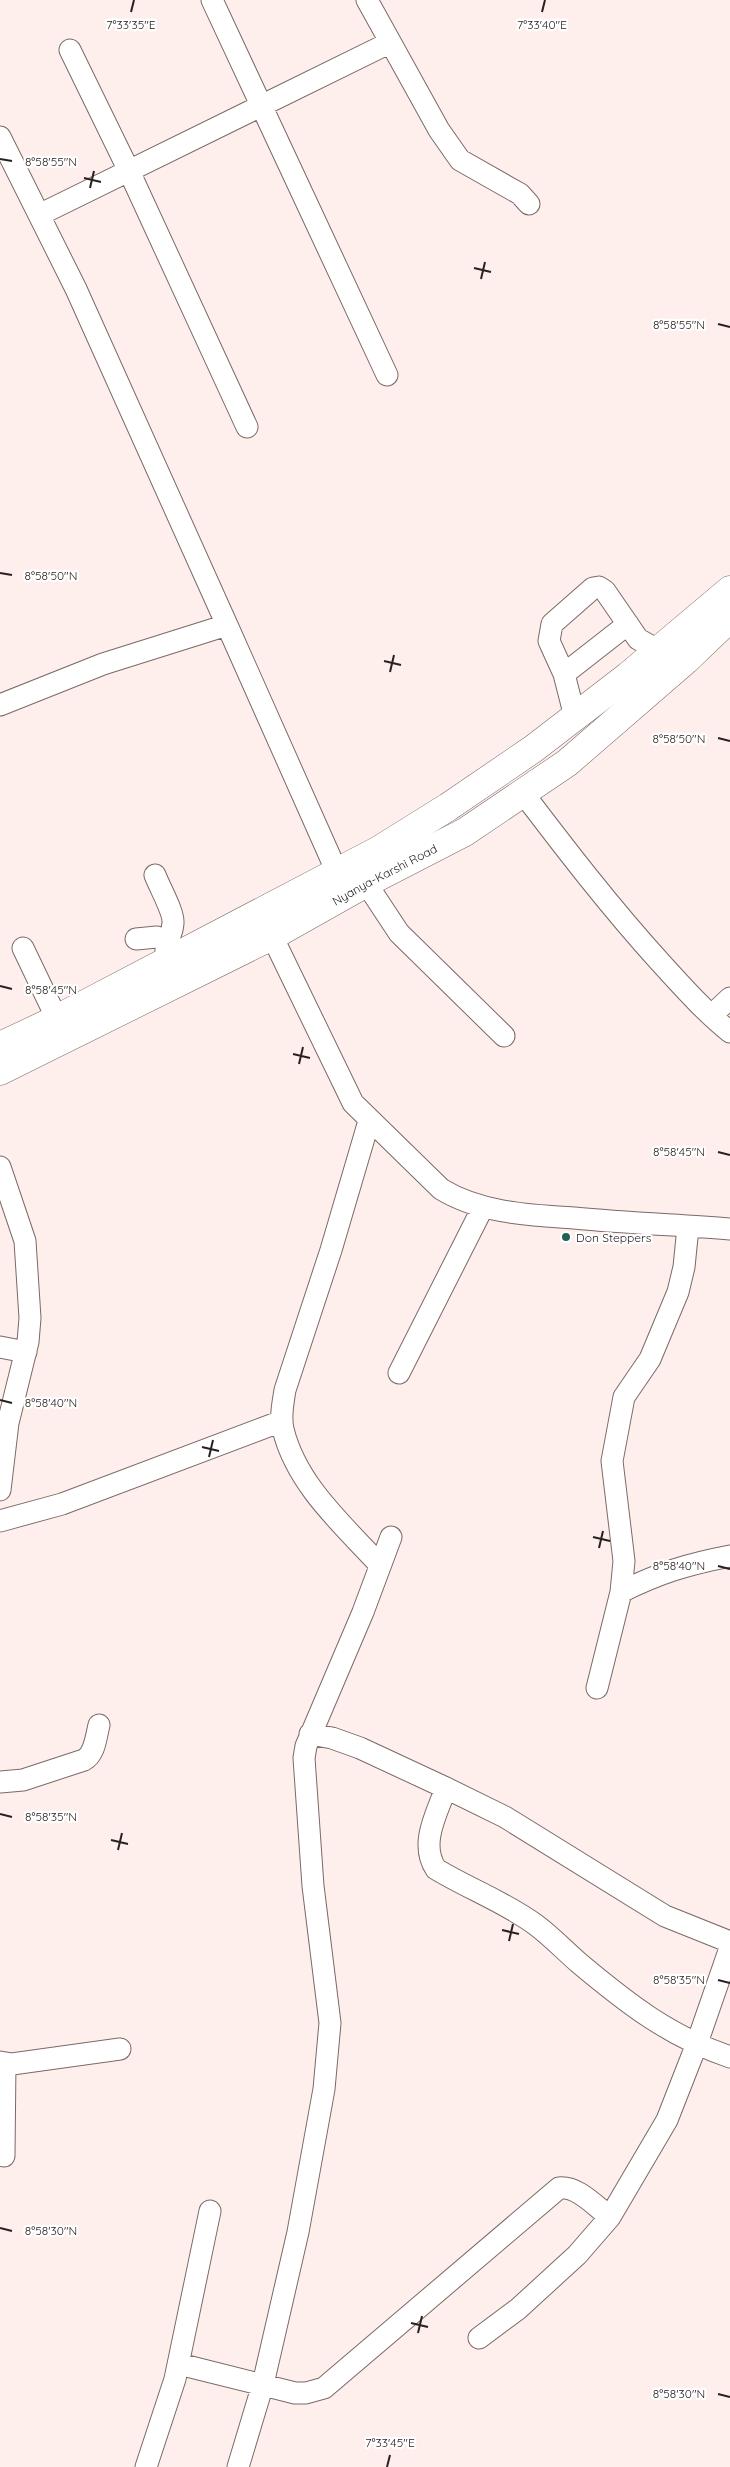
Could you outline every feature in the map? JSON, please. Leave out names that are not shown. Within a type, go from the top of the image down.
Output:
[{"type":"main road","name":"Nyanya-Karshi Road","points":[[0,1071],[166,951],[379,850],[448,807],[533,749],[575,717],[730,590]]},
{"type":"main road","name":"Nyanya-Karshi Road","points":[[0,1046],[67,1021],[272,936],[366,883],[465,832],[567,763],[686,660],[730,618]]},
{"type":"street","points":[[212,0],[387,375]]},
{"type":"street","points":[[367,0],[389,43],[439,130],[460,160],[520,194],[529,204]]},
{"type":"street","points":[[39,215],[389,43]]},
{"type":"street","points":[[70,50],[129,171],[247,427]]},
{"type":"street","points":[[0,137],[76,289],[336,870]]},
{"type":"street","points":[[575,717],[564,674],[549,641],[549,631],[552,624],[593,588],[599,587],[605,591],[638,638],[658,650]]},
{"type":"street","points":[[564,674],[628,624]]},
{"type":"street","points":[[0,705],[103,664],[228,625]]},
{"type":"street","points":[[523,793],[576,863],[635,934],[712,1016],[730,1032]]},
{"type":"street","points":[[155,875],[173,917],[166,951]]},
{"type":"street","points":[[366,883],[399,933],[504,1036]]},
{"type":"street","points":[[272,936],[353,1103],[369,1121],[391,1139],[441,1189],[456,1198],[483,1207],[548,1216],[730,1229]]},
{"type":"street","points":[[136,938],[157,937],[166,951]]},
{"type":"street","points":[[22,948],[67,1021]]},
{"type":"street","points":[[712,1016],[730,998]]},
{"type":"street","points":[[369,1121],[331,1250],[285,1390],[281,1411],[283,1428],[300,1473],[331,1513],[380,1565]]},
{"type":"street","points":[[0,1167],[25,1241],[30,1318],[26,1352],[8,1423],[0,1490]]},
{"type":"street","points":[[399,1373],[483,1207]]},
{"type":"street","points":[[597,1688],[620,1592],[624,1561],[612,1461],[624,1396],[650,1359],[678,1292],[684,1267],[688,1227]]},
{"type":"street","points":[[0,1347],[26,1352]]},
{"type":"street","points":[[0,1521],[62,1504],[282,1421]]},
{"type":"street","points":[[238,2467],[263,2384],[298,2232],[324,2089],[330,2023],[312,1876],[304,1758],[310,1734],[363,1612],[391,1537]]},
{"type":"street","points":[[620,1592],[658,1574],[697,1562],[730,1556]]},
{"type":"street","points":[[0,1782],[23,1780],[84,1760],[89,1757],[99,1726]]},
{"type":"street","points":[[310,1734],[332,1738],[360,1748],[505,1817],[666,1916],[730,1942]]},
{"type":"street","points":[[446,1788],[428,1839],[430,1861],[436,1869],[506,1905],[537,1925],[629,2004],[653,2021],[696,2046],[730,2057]]},
{"type":"street","points":[[479,2338],[518,2309],[576,2255],[610,2217],[667,2120],[696,2046],[730,1948]]},
{"type":"street","points":[[4,2156],[3,2063],[120,2050]]},
{"type":"street","points":[[179,2364],[295,2393],[306,2394],[324,2388],[558,2188],[567,2187],[579,2193],[610,2217]]},
{"type":"street","points":[[146,2467],[179,2364],[210,2211]]},
{"type":"place","name":"Don Steppers","points":[[566,1237]]}]
